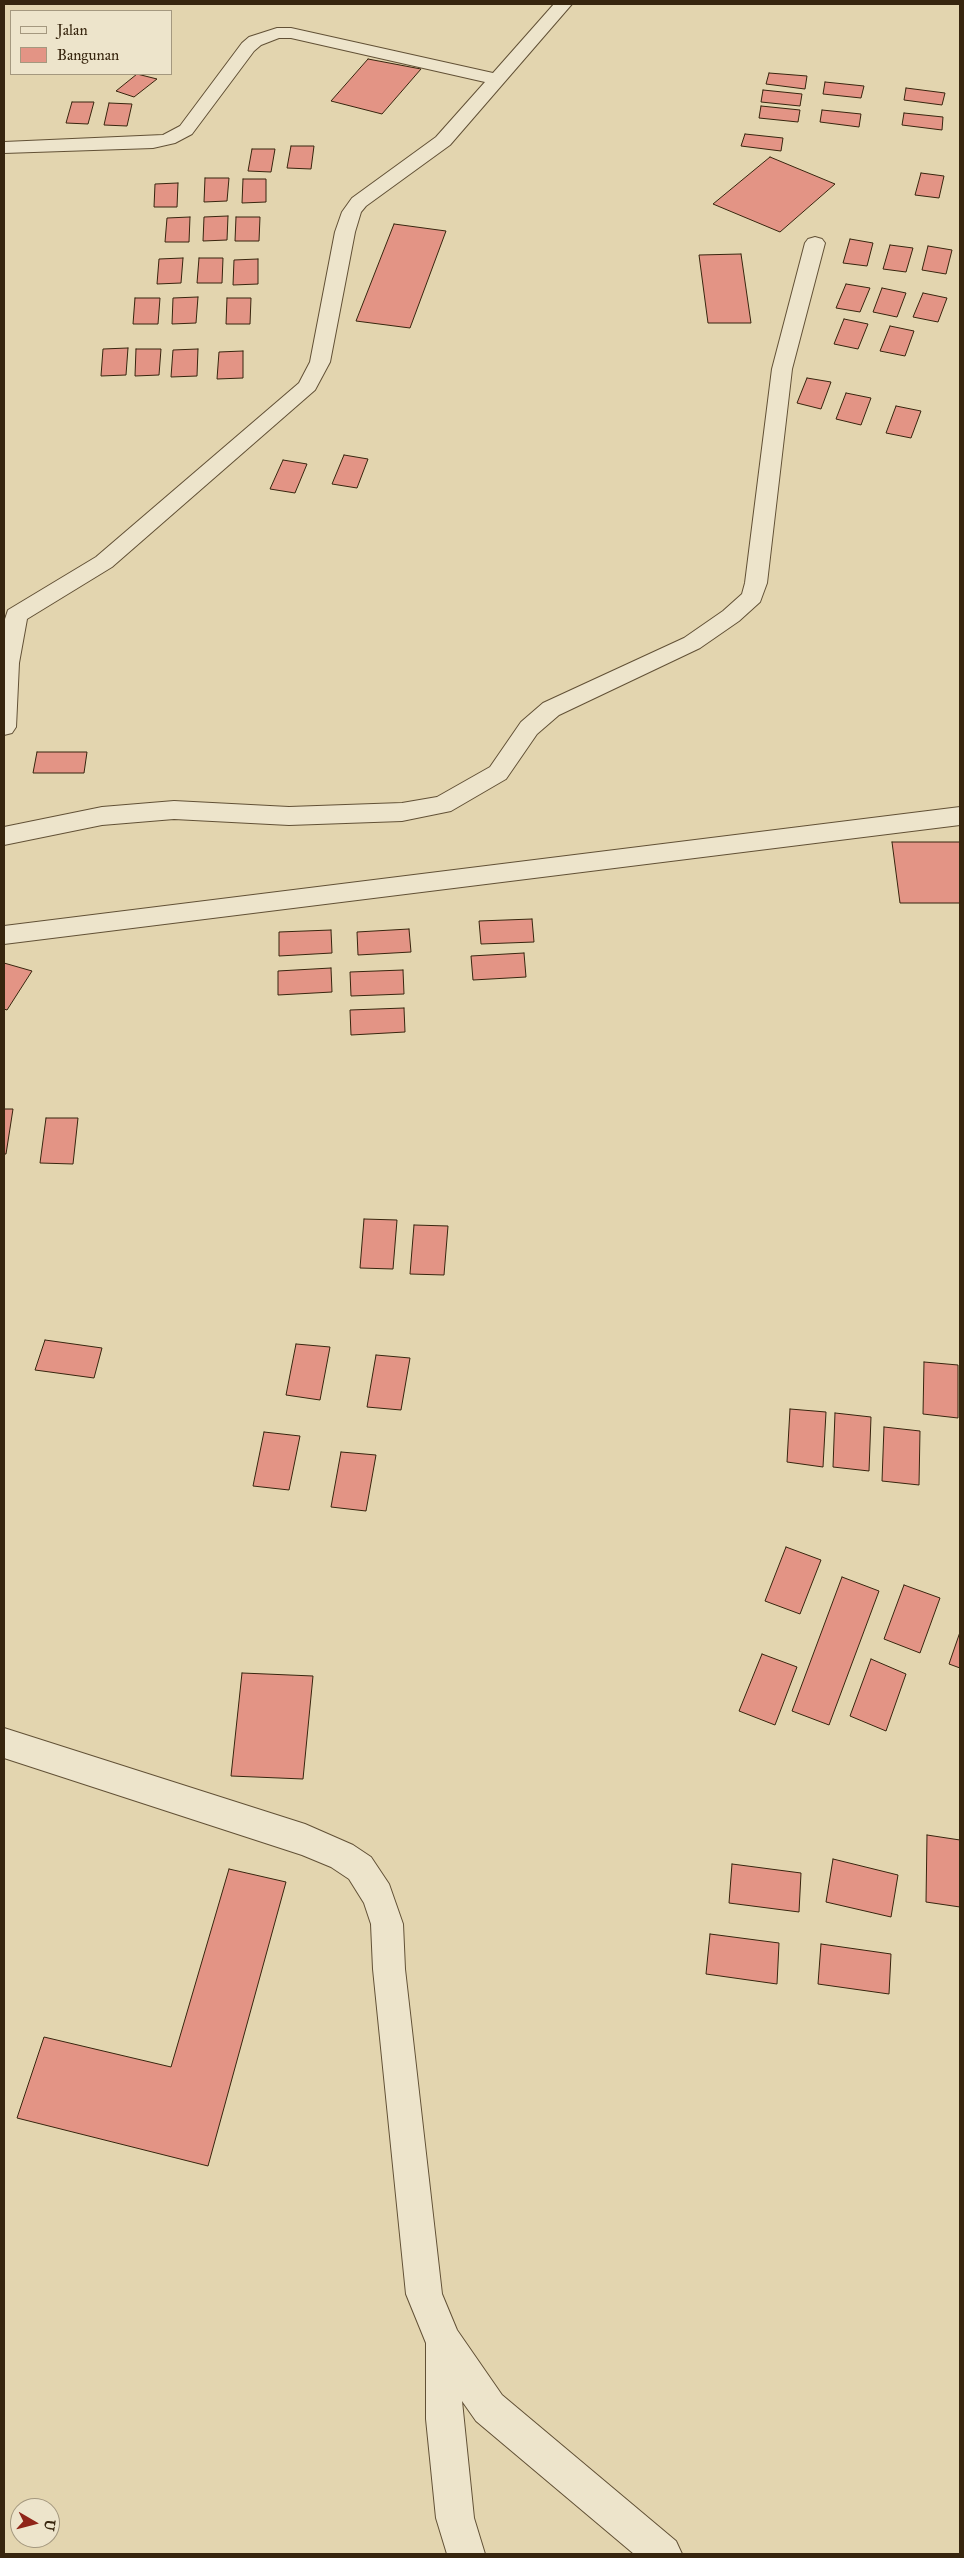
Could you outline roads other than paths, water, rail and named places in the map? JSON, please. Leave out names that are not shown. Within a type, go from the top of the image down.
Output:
[{"type":"street","points":[[4,727],[12,630],[16,615],[20,610],[104,562],[270,422],[308,386],[320,362],[345,232],[352,212],[359,202],[443,141],[563,4]]},
{"type":"street","points":[[4,147],[153,142],[168,139],[186,130],[248,47],[255,41],[277,34],[291,33],[497,79]]},
{"type":"street","points":[[4,836],[102,816],[174,810],[290,816],[402,812],[444,805],[498,773],[530,728],[551,709],[611,678],[692,643],[731,616],[752,597],[756,583],[782,369],[815,243]]},
{"type":"street","points":[[4,935],[207,908],[960,816]]},
{"type":"street","points":[[4,1743],[305,1840],[342,1856],[360,1868],[378,1895],[387,1924],[389,1968],[424,2294],[444,2342],[490,2408],[663,2554]]},
{"type":"street","points":[[444,2342],[444,2419],[455,2518],[466,2554]]}]
